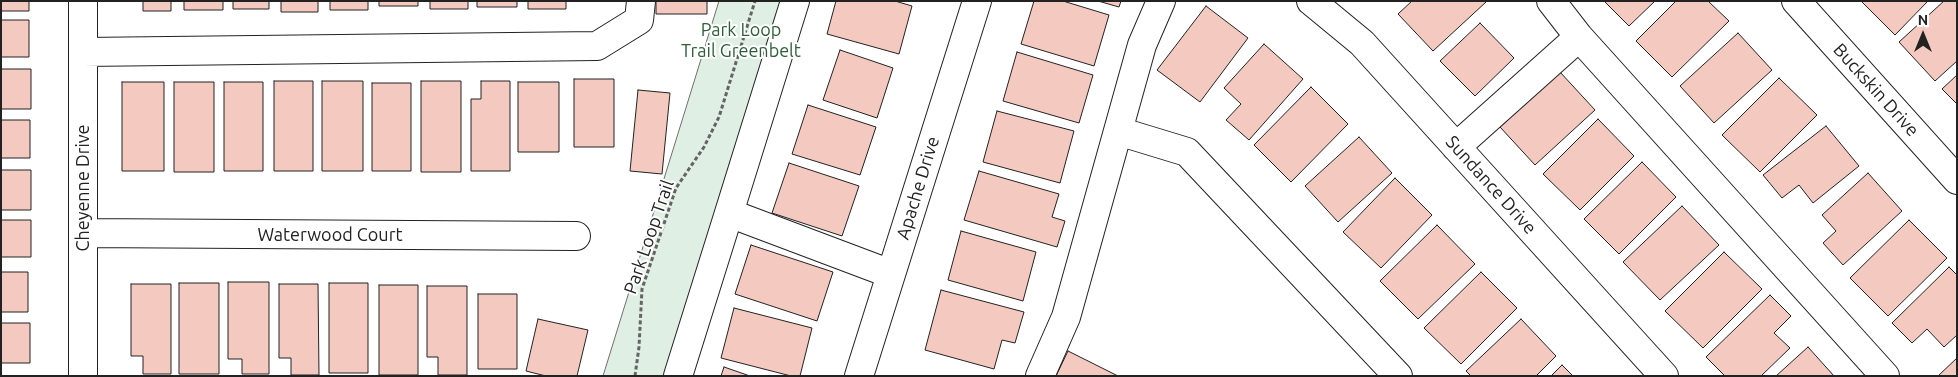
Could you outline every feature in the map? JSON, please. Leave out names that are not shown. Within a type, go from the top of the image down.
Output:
[{"type":"street","name":"Cheyenne Drive","points":[[83,1],[83,376]]},
{"type":"street","points":[[83,52],[597,46],[639,20],[641,1]]},
{"type":"street","points":[[678,376],[795,1]]},
{"type":"street","name":"Apache Drive","points":[[859,376],[976,1]]},
{"type":"street","points":[[1040,376],[1066,317],[1142,45],[1161,1]]},
{"type":"street","name":"Sundance Drive","points":[[1311,1],[1362,44],[1664,376]]},
{"type":"street","points":[[1551,1],[1579,37],[1886,376]]},
{"type":"street","name":"Buckskin Drive","points":[[1796,1],[1957,180]]},
{"type":"street","points":[[1456,147],[1579,37]]},
{"type":"street","points":[[1118,132],[1187,152],[1398,376]]},
{"type":"street","points":[[729,213],[891,274]]},
{"type":"street","name":"Waterwood Court","points":[[83,233],[576,236]]},
{"type":"path","name":"Park Loop Trail","points":[[635,376],[639,347],[642,289],[676,188],[704,147],[719,117],[755,1]]},
{"type":"green space","name":"Park Loop Trail Greenbelt","points":[[719,1],[788,1],[671,376],[603,376]]},
{"type":"building","points":[[1,1],[29,1],[29,11],[1,11]]},
{"type":"building","points":[[143,1],[171,1],[171,11],[143,11]]},
{"type":"building","points":[[184,1],[223,1],[223,10],[184,10]]},
{"type":"building","points":[[233,1],[269,1],[269,9],[233,9]]},
{"type":"building","points":[[281,1],[318,1],[318,12],[281,12]]},
{"type":"building","points":[[330,1],[368,1],[368,10],[330,10]]},
{"type":"building","points":[[379,1],[418,1],[418,6],[379,6]]},
{"type":"building","points":[[430,1],[468,1],[468,9],[430,9]]},
{"type":"building","points":[[477,1],[517,1],[517,7],[477,7]]},
{"type":"building","points":[[528,1],[566,1],[566,9],[528,9]]},
{"type":"building","points":[[656,1],[707,1],[707,14],[656,14]]},
{"type":"building","points":[[836,1],[895,1],[912,6],[899,54],[827,34]]},
{"type":"building","points":[[1034,1],[1063,1],[1109,15],[1094,66],[1021,44]]},
{"type":"building","points":[[1098,1],[1121,1],[1119,7]]},
{"type":"building","points":[[1412,1],[1486,2],[1433,51],[1398,14]]},
{"type":"building","points":[[1604,1],[1655,1],[1629,26]]},
{"type":"building","points":[[1676,1],[1708,1],[1729,21],[1672,77],[1636,41]]},
{"type":"building","points":[[1861,1],[1928,1],[1895,35]]},
{"type":"building","points":[[1944,1],[1957,1],[1957,61],[1935,81],[1899,42]]},
{"type":"building","points":[[1206,6],[1248,38],[1200,102],[1157,70]]},
{"type":"building","points":[[1,20],[29,20],[29,57],[1,57]]},
{"type":"building","points":[[1480,23],[1514,58],[1475,96],[1440,61]]},
{"type":"building","points":[[1738,33],[1772,70],[1714,123],[1680,86]]},
{"type":"building","points":[[1264,44],[1303,79],[1249,140],[1226,120],[1241,104],[1224,88]]},
{"type":"building","points":[[840,50],[893,68],[877,118],[823,100]]},
{"type":"building","points":[[1017,52],[1093,75],[1079,123],[1003,101]]},
{"type":"building","points":[[1,69],[31,69],[31,109],[1,109]]},
{"type":"building","points":[[1560,72],[1595,110],[1535,165],[1500,127]]},
{"type":"building","points":[[1957,75],[1957,104],[1942,89]]},
{"type":"building","points":[[1779,78],[1817,115],[1760,172],[1722,135]]},
{"type":"building","points":[[574,79],[614,79],[614,147],[574,147]]},
{"type":"building","points":[[274,81],[313,81],[313,171],[274,171]]},
{"type":"building","points":[[322,81],[363,81],[363,171],[322,171]]},
{"type":"building","points":[[421,81],[461,81],[461,172],[421,172]]},
{"type":"building","points":[[481,81],[510,81],[510,171],[471,171],[471,99],[481,99]]},
{"type":"building","points":[[122,82],[164,82],[164,171],[122,171]]},
{"type":"building","points":[[174,82],[214,82],[214,172],[174,172]]},
{"type":"building","points":[[224,82],[263,82],[263,171],[224,171]]},
{"type":"building","points":[[518,82],[559,82],[559,152],[518,152]]},
{"type":"building","points":[[372,83],[411,83],[411,171],[372,171]]},
{"type":"building","points":[[1311,87],[1348,124],[1291,182],[1254,145]]},
{"type":"building","points":[[638,90],[670,93],[662,174],[630,171]]},
{"type":"building","points":[[808,105],[876,127],[860,175],[792,154]]},
{"type":"building","points":[[997,111],[1074,131],[1060,183],[983,162]]},
{"type":"building","points":[[1598,119],[1634,156],[1580,210],[1543,174]]},
{"type":"building","points":[[1,120],[30,120],[30,158],[1,158]]},
{"type":"building","points":[[1826,126],[1859,166],[1813,203],[1799,185],[1782,198],[1763,175]]},
{"type":"building","points":[[1359,137],[1392,173],[1338,222],[1305,186]]},
{"type":"building","points":[[1642,162],[1676,197],[1619,254],[1584,219]]},
{"type":"building","points":[[789,163],[859,186],[842,236],[772,213]]},
{"type":"building","points":[[1,170],[31,170],[31,210],[1,210]]},
{"type":"building","points":[[979,171],[1059,194],[1052,217],[1065,221],[1057,247],[964,220]]},
{"type":"building","points":[[1868,173],[1902,211],[1843,265],[1823,243],[1836,231],[1822,215]]},
{"type":"building","points":[[1395,178],[1432,215],[1381,268],[1343,232]]},
{"type":"building","points":[[1682,206],[1719,245],[1660,300],[1623,262]]},
{"type":"building","points":[[1,220],[31,220],[31,257],[1,257]]},
{"type":"building","points":[[1909,220],[1947,258],[1888,316],[1850,278]]},
{"type":"building","points":[[1437,225],[1475,264],[1418,319],[1380,281]]},
{"type":"building","points":[[961,231],[1036,252],[1023,301],[948,280]]},
{"type":"building","points":[[751,245],[833,272],[817,321],[735,294]]},
{"type":"building","points":[[1724,252],[1762,289],[1703,348],[1665,311]]},
{"type":"building","points":[[1949,267],[1957,275],[1957,335],[1944,347],[1927,329],[1912,343],[1892,323]]},
{"type":"building","points":[[1,272],[28,272],[28,312],[1,312]]},
{"type":"building","points":[[1481,272],[1517,308],[1461,364],[1424,328]]},
{"type":"building","points":[[228,282],[269,282],[269,374],[242,374],[242,359],[228,359]]},
{"type":"building","points":[[179,283],[219,283],[219,374],[179,374]]},
{"type":"building","points":[[329,283],[368,283],[368,373],[329,373]]},
{"type":"building","points":[[131,284],[171,284],[171,374],[143,374],[143,356],[131,356]]},
{"type":"building","points":[[279,284],[318,284],[319,375],[291,375],[291,358],[279,358]]},
{"type":"building","points":[[379,285],[418,285],[418,375],[379,375]]},
{"type":"building","points":[[427,286],[467,286],[467,375],[438,375],[438,357],[427,357]]},
{"type":"building","points":[[941,290],[1024,312],[1015,343],[1002,340],[994,369],[925,350]]},
{"type":"building","points":[[478,294],[517,294],[517,369],[478,369]]},
{"type":"building","points":[[1770,295],[1791,316],[1774,333],[1790,348],[1761,376],[1725,376],[1706,357]]},
{"type":"building","points":[[734,308],[812,328],[800,376],[791,376],[721,358]]},
{"type":"building","points":[[538,319],[588,330],[577,376],[546,376],[526,371]]},
{"type":"building","points":[[1521,319],[1556,356],[1536,376],[1471,376],[1466,371]]},
{"type":"building","points":[[1,323],[30,323],[30,363],[1,363]]},
{"type":"building","points":[[1808,347],[1834,376],[1776,376]]},
{"type":"building","points":[[1068,351],[1118,376],[1056,376]]},
{"type":"building","points":[[1957,358],[1957,376],[1938,376]]},
{"type":"building","points":[[1562,365],[1573,376],[1551,376]]},
{"type":"building","points":[[724,367],[750,376],[721,376]]}]
